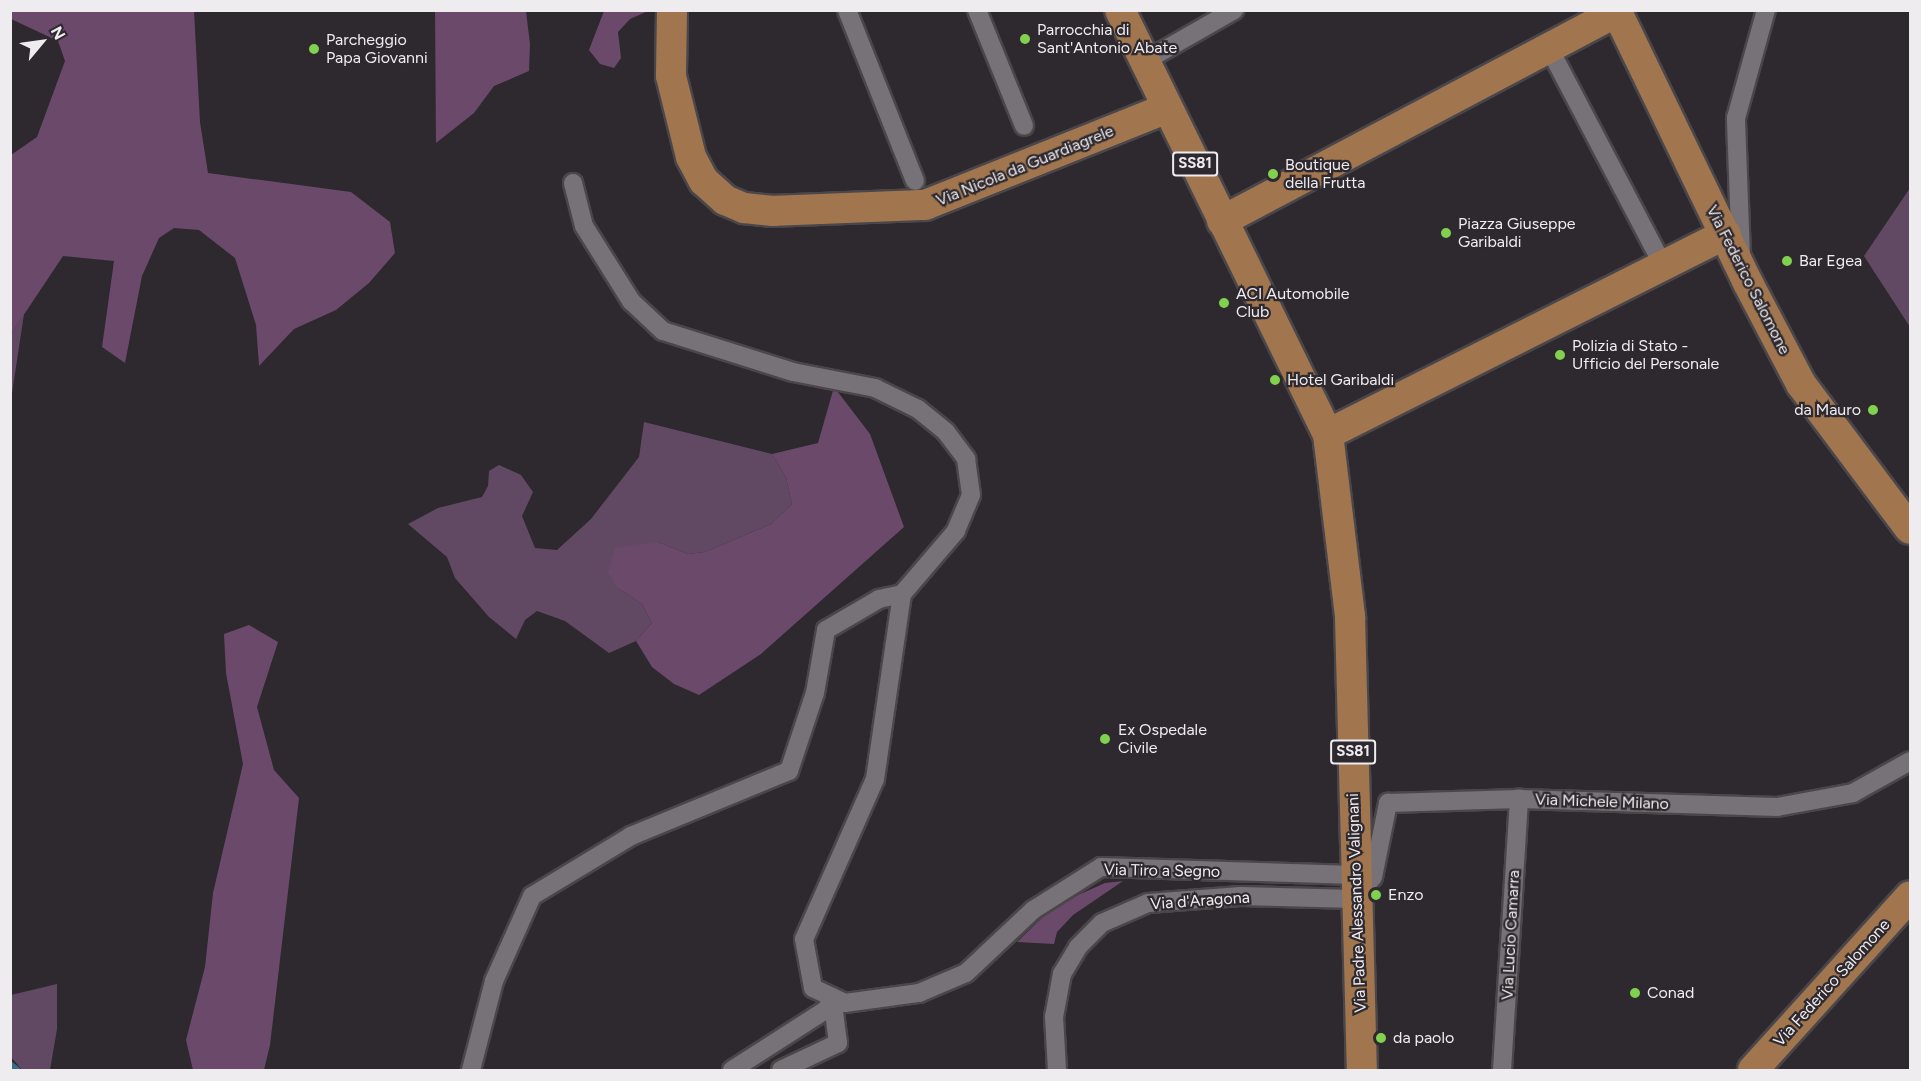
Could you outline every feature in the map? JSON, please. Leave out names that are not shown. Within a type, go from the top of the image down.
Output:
[{"type":"main road","name":"Via Nicola da Guardiagrele","points":[[672,10],[671,76],[692,157],[705,181],[725,200],[744,208],[773,211],[925,205],[1167,108]]},
{"type":"main road","points":[[1120,10],[1167,108]]},
{"type":"main road","name":"Via Federico Salomone","points":[[1549,48],[1617,12],[1742,271],[1802,384],[1911,529]]},
{"type":"main road","points":[[1222,221],[1549,48]]},
{"type":"main road","name":"SS81","points":[[1167,108],[1222,221]]},
{"type":"main road","name":"Via Padre Alessandro Valignani","points":[[1222,221],[1328,434],[1350,617],[1355,887],[1362,1071]]},
{"type":"main road","points":[[1328,434],[1725,234]]},
{"type":"main road","name":"Via Federico Salomone","points":[[1753,1071],[1911,896]]},
{"type":"street","points":[[848,10],[915,181]]},
{"type":"street","points":[[977,10],[1024,126]]},
{"type":"street","points":[[1145,61],[1234,10]]},
{"type":"street","points":[[1742,271],[1736,118],[1766,10]]},
{"type":"street","points":[[1549,48],[1663,266]]},
{"type":"street","points":[[573,183],[584,226],[631,301],[663,331],[793,372],[875,388],[918,409],[946,432],[966,459],[971,495],[956,531],[902,594],[875,779],[804,939],[813,988],[832,997]]},
{"type":"street","points":[[471,1071],[494,981],[532,897],[631,836],[789,771],[815,693],[826,630],[879,599],[902,594]]},
{"type":"street","name":"Via Michele Milano","points":[[1355,887],[1373,878],[1388,803],[1519,800],[1777,807],[1853,793],[1911,761]]},
{"type":"street","name":"Via Lucio Camarra","points":[[1502,1071],[1519,800]]},
{"type":"street","name":"Via Tiro a Segno","points":[[832,997],[845,1003],[919,993],[966,973],[1033,910],[1101,867],[1355,887]]},
{"type":"street","name":"Via d'Aragona","points":[[1057,1071],[1054,1017],[1062,974],[1078,947],[1102,923],[1148,903],[1355,887]]},
{"type":"street","points":[[732,1071],[827,1009],[832,997]]},
{"type":"street","points":[[781,1071],[838,1043],[832,997]]},
{"type":"shaded area","points":[[11,10],[194,11],[200,122],[208,173],[351,192],[390,222],[395,253],[369,283],[336,310],[294,329],[259,366],[256,325],[235,258],[199,230],[174,228],[159,238],[142,276],[125,363],[102,347],[114,261],[63,256],[11,334],[11,155],[37,137],[65,61],[58,41],[11,19]]},
{"type":"shaded area","points":[[435,11],[526,11],[530,44],[529,71],[494,86],[474,113],[436,143]]},
{"type":"shaded area","points":[[604,11],[648,11],[630,19],[618,32],[621,58],[614,68],[600,64],[589,50]]},
{"type":"shaded area","points":[[1910,188],[1910,327],[1864,256]]},
{"type":"shaded area","points":[[24,314],[11,400],[11,334]]},
{"type":"shaded area","points":[[834,387],[870,434],[904,527],[761,654],[699,695],[674,684],[652,667],[636,641],[652,623],[642,604],[618,588],[608,572],[615,548],[658,542],[688,554],[705,552],[771,524],[792,504],[786,477],[772,454],[818,443]]},
{"type":"shaded area","points":[[644,422],[772,454],[786,477],[792,504],[771,524],[705,552],[688,554],[658,542],[618,588],[642,604],[652,623],[636,641],[609,653],[565,621],[537,611],[525,620],[516,639],[489,617],[455,578],[447,557],[408,524],[438,508],[482,497],[488,486],[489,471],[499,465],[521,475],[533,492],[522,516],[535,548],[557,550],[591,519],[639,457]]},
{"type":"shaded area","points":[[249,625],[278,642],[257,707],[274,770],[299,798],[270,1045],[264,1070],[193,1070],[186,1040],[205,967],[213,893],[243,764],[226,673],[224,634]]},
{"type":"shaded area","points":[[1123,881],[1073,915],[1057,932],[1054,944],[1017,942],[1046,914],[1078,895],[1105,883]]},
{"type":"shaded area","points":[[57,984],[57,1029],[50,1070],[22,1070],[11,1057],[11,995]]},
{"type":"waterway","points":[[10,1065],[16,1070]]},
{"type":"place","name":"Parrocchia di Sant'Antonio Abate","points":[[1025,39]]},
{"type":"place","name":"Parcheggio Papa Giovanni","points":[[314,49]]},
{"type":"place","name":"Boutique della Frutta","points":[[1273,174]]},
{"type":"place","name":"Piazza Giuseppe Garibaldi","points":[[1446,233]]},
{"type":"place","name":"Bar Egea","points":[[1787,261]]},
{"type":"place","name":"ACI Automobile Club","points":[[1224,303]]},
{"type":"place","name":"Polizia di Stato - Ufficio del Personale","points":[[1560,355]]},
{"type":"place","name":"Hotel Garibaldi","points":[[1275,380]]},
{"type":"place","name":"da Mauro","points":[[1873,410]]},
{"type":"place","name":"Ex Ospedale Civile","points":[[1105,739]]},
{"type":"place","name":"Enzo","points":[[1376,895]]},
{"type":"place","name":"Conad","points":[[1635,993]]},
{"type":"place","name":"da paolo","points":[[1381,1038]]}]
